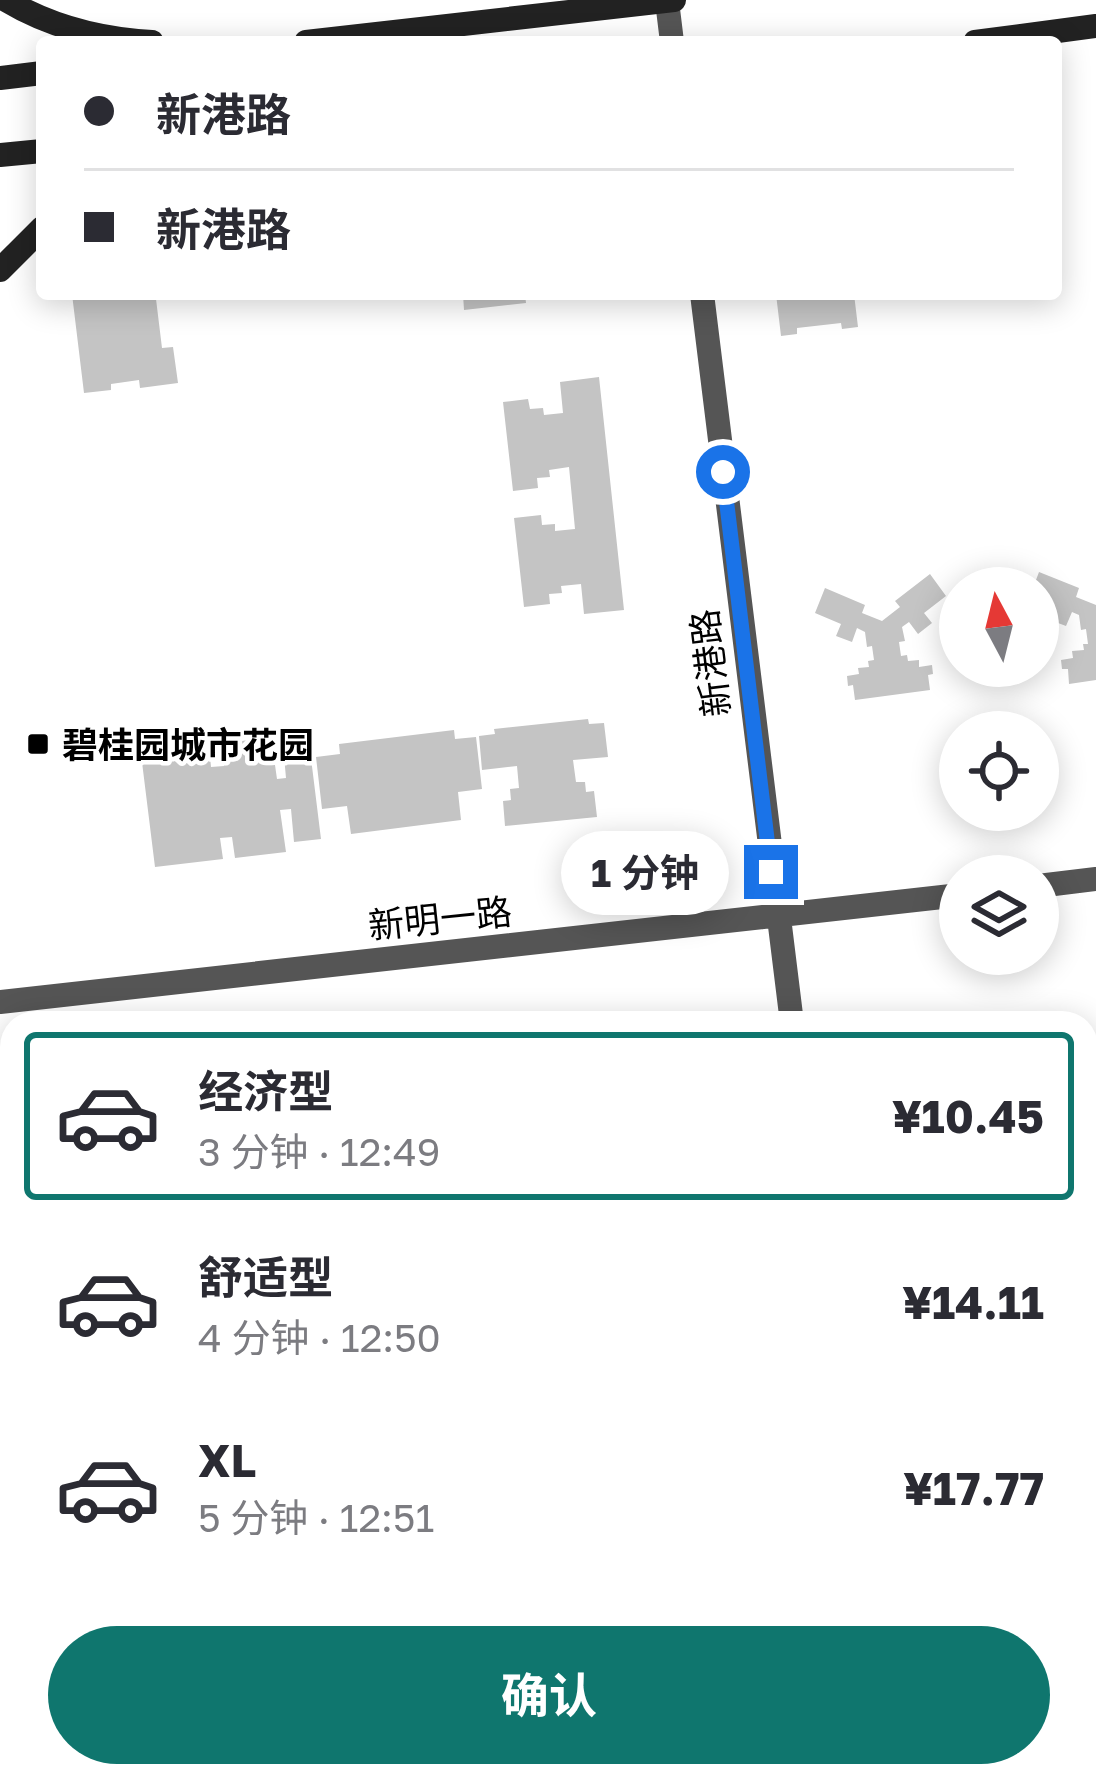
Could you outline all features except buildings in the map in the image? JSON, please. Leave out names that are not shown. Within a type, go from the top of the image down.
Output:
[{"type":"main road","points":[[6,0],[42,21],[102,36]]},
{"type":"main road","points":[[344,36],[514,9],[671,0]]},
{"type":"main road","points":[[1020,36],[1096,26]]},
{"type":"main road","points":[[0,78],[36,74]]},
{"type":"main road","points":[[0,155],[36,152]]},
{"type":"main road","points":[[0,270],[36,234]]},
{"type":"street","points":[[671,0],[672,36]]},
{"type":"street","name":"新港路","points":[[703,300],[790,1011]]},
{"type":"street","points":[[1059,883],[1096,879]]},
{"type":"street","name":"新明一路","points":[[0,1002],[939,898]]},
{"type":"place","name":"碧桂园城市花园","points":[[38,744]]},
{"type":"route","points":[[723,472],[771,872]]}]
